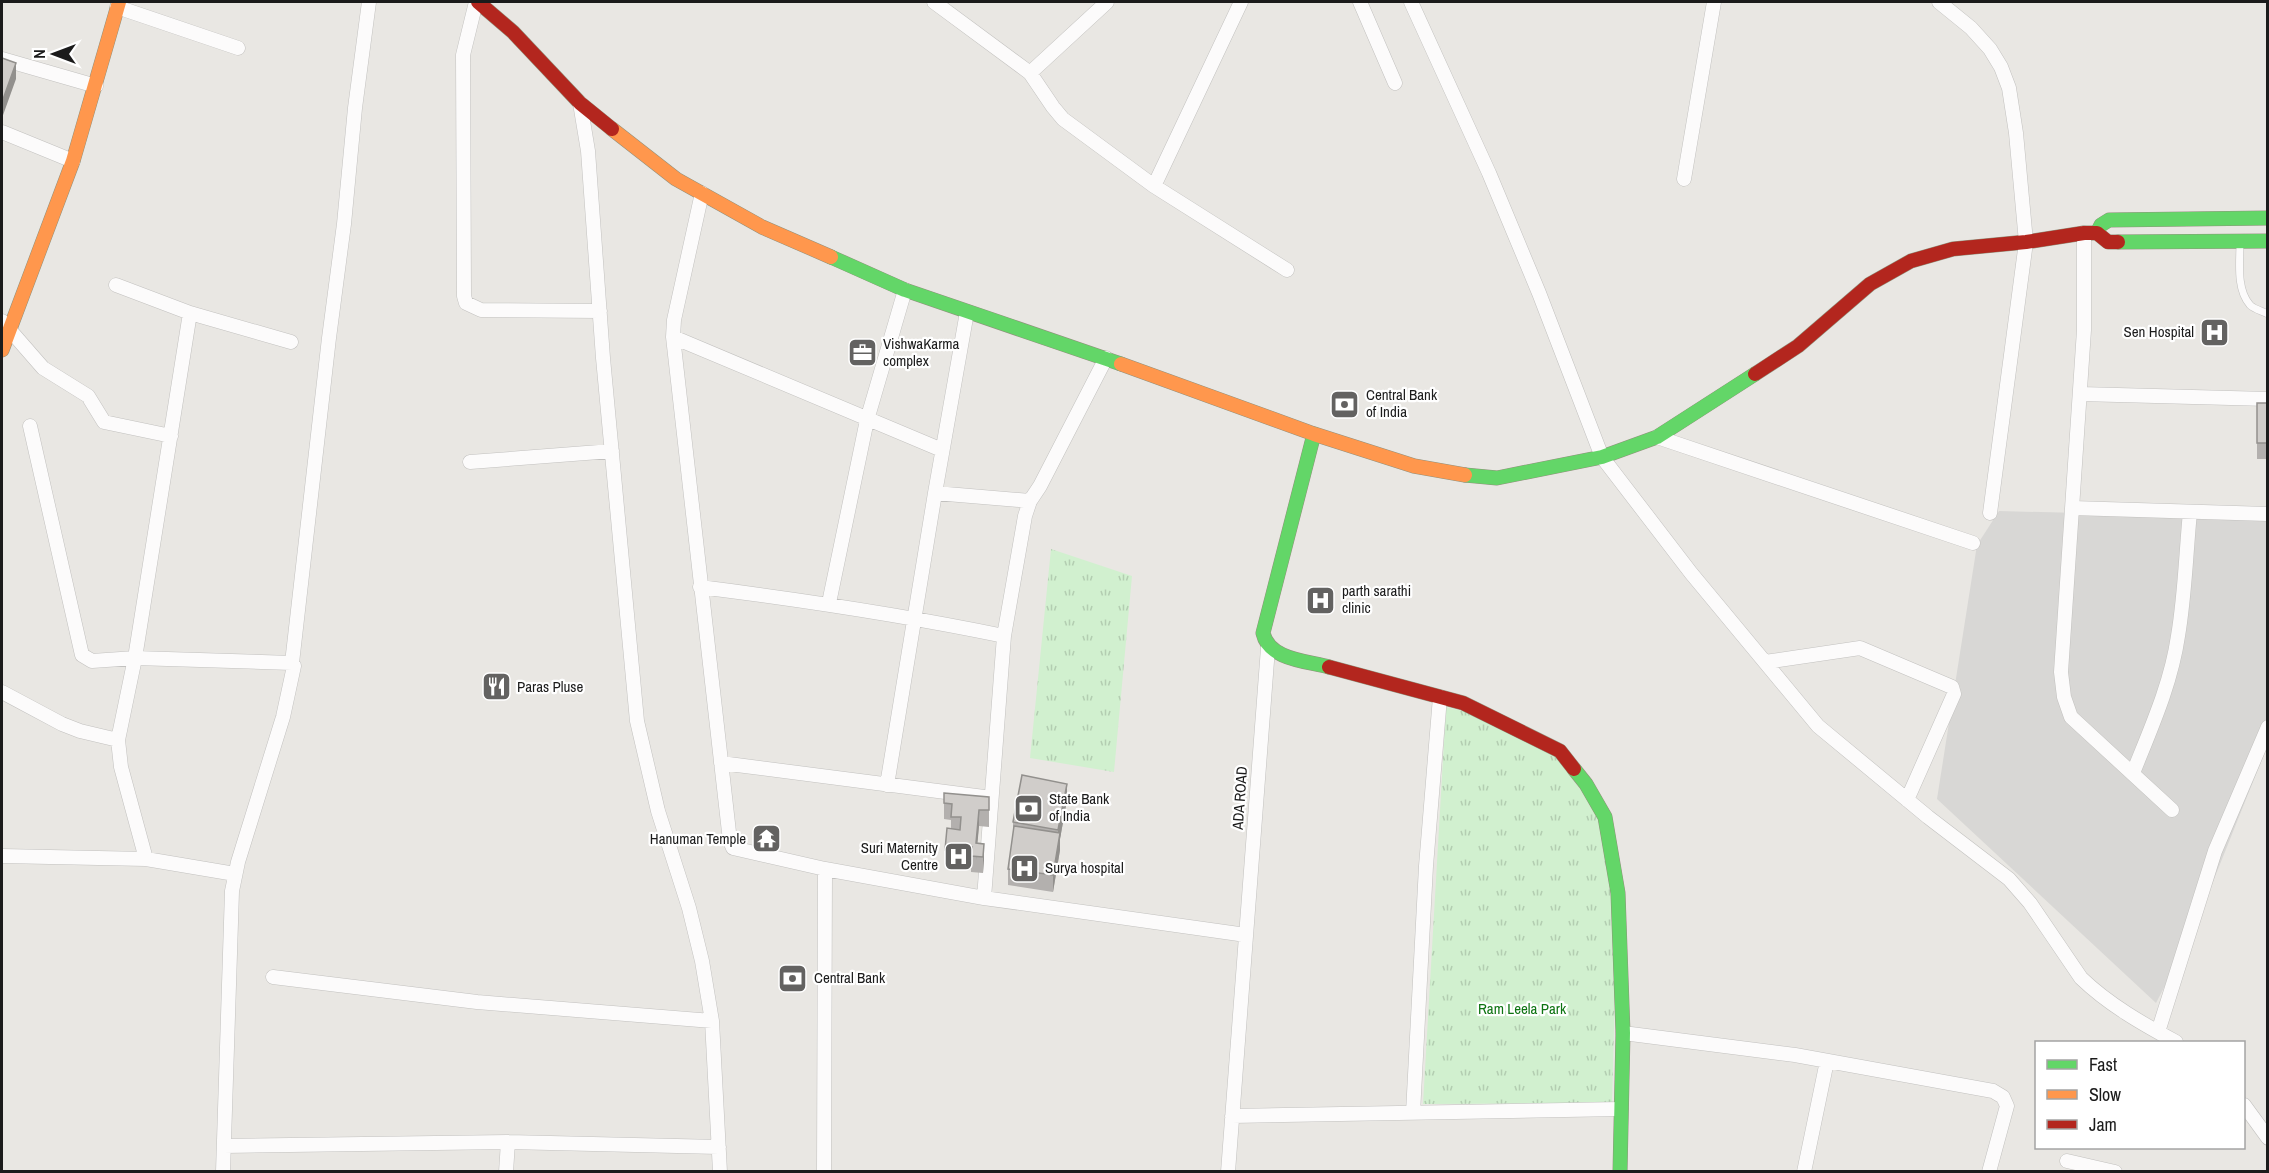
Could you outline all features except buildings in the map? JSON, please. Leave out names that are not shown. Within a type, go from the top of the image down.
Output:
[{"type":"main road","points":[[477,2],[513,32],[580,103],[658,166],[762,227],[905,290],[1106,358],[1314,434],[1414,466],[1497,478],[1602,457],[1657,437],[1798,346],[1870,285],[1911,261],[1953,249],[2090,233],[2109,220],[2268,218]]},
{"type":"main road","points":[[2,350],[6,326],[73,160],[118,4]]},
{"type":"main road","points":[[2090,233],[2108,242],[2268,241]]},
{"type":"main road","name":"ADA ROAD","points":[[1268,648],[1263,633],[1314,434]]},
{"type":"main road","points":[[1268,648],[1296,659],[1463,703],[1560,751],[1573,765],[1605,817],[1618,893],[1623,1033],[1620,1172]]},
{"type":"street","points":[[283,663],[344,224],[355,108],[369,2]]},
{"type":"street","points":[[477,2],[463,55],[464,296],[466,303],[482,310],[600,311]]},
{"type":"street","points":[[934,2],[1030,73],[1063,119],[1154,186],[1287,270]]},
{"type":"street","points":[[1030,73],[1107,2]]},
{"type":"street","points":[[1154,186],[1241,2]]},
{"type":"street","points":[[1360,2],[1395,83]]},
{"type":"street","points":[[1411,2],[1489,173],[1535,282],[1602,457],[1691,573],[1818,726],[1907,800],[2009,879],[2030,903],[2081,978],[2091,987],[2136,1020],[2174,1041]]},
{"type":"street","points":[[1684,179],[1714,2]]},
{"type":"street","points":[[1939,2],[1971,28],[1990,49],[2001,67],[2009,88],[2016,133],[2026,242],[1990,513]]},
{"type":"street","points":[[118,4],[238,48]]},
{"type":"street","points":[[2,59],[96,86]]},
{"type":"street","points":[[580,103],[588,152],[637,721],[652,789],[702,961],[712,1021],[720,1172]]},
{"type":"street","points":[[2,132],[73,160]]},
{"type":"street","points":[[702,193],[674,320],[673,337],[729,841],[733,848],[825,869],[984,898],[1246,935]]},
{"type":"street","points":[[2090,233],[2061,672],[2064,697],[2071,717],[2172,810]]},
{"type":"street","points":[[116,285],[190,313],[291,342]]},
{"type":"street","points":[[829,603],[867,420],[905,290]]},
{"type":"street","points":[[887,784],[942,450],[968,312]]},
{"type":"street","points":[[146,859],[121,767],[118,740],[135,658],[190,313]]},
{"type":"street","points":[[6,326],[43,368],[88,396],[104,422],[171,436]]},
{"type":"street","points":[[673,337],[942,450]]},
{"type":"street","points":[[984,898],[1004,636],[1025,516],[1030,501],[1106,358]]},
{"type":"street","points":[[2080,394],[2268,399]]},
{"type":"street","points":[[30,426],[82,655],[92,661],[135,658],[283,663],[294,666],[283,717],[229,873],[232,891],[223,1172]]},
{"type":"street","points":[[1657,437],[1972,543]]},
{"type":"street","points":[[470,462],[612,451]]},
{"type":"street","points":[[935,493],[1030,501]]},
{"type":"street","points":[[2072,508],[2268,514]]},
{"type":"street","points":[[2133,773],[2169,678],[2178,637],[2190,512]]},
{"type":"street","points":[[700,587],[829,603],[915,617],[1004,636]]},
{"type":"street","name":"ADA ROAD","points":[[1228,1172],[1268,648]]},
{"type":"street","points":[[1765,662],[1860,648],[1952,687],[1954,694],[1907,800]]},
{"type":"street","points":[[2,692],[62,724],[118,740]]},
{"type":"street","points":[[1413,1113],[1426,866],[1440,697]]},
{"type":"street","points":[[2158,1032],[2215,851],[2268,726]]},
{"type":"street","points":[[721,763],[993,799]]},
{"type":"street","points":[[2,856],[146,859],[229,873]]},
{"type":"street","points":[[824,1172],[825,869]]},
{"type":"street","points":[[273,977],[477,1002],[712,1021]]},
{"type":"street","points":[[1623,1033],[1827,1061],[1993,1091],[2003,1097],[2007,1106],[1989,1172]]},
{"type":"street","points":[[1804,1172],[1827,1061]]},
{"type":"street","points":[[2245,1105],[2268,1138]]},
{"type":"street","points":[[1232,1116],[1621,1109]]},
{"type":"street","points":[[224,1146],[508,1142],[718,1147]]},
{"type":"street","points":[[506,1172],[508,1142]]},
{"type":"street","points":[[2067,1161],[2115,1172]]},
{"type":"lane","points":[[2240,241],[2240,275],[2243,292],[2251,306],[2268,314]]},
{"type":"shaded area","points":[[1999,511],[2267,518],[2267,747],[2194,929],[2156,1003],[1937,799],[1977,545]]},
{"type":"green space","points":[[1051,549],[1132,576],[1114,772],[1030,758]]},
{"type":"green space","name":"Ram Leela Park","points":[[1446,707],[1463,711],[1560,757],[1604,817],[1617,916],[1612,1103],[1423,1104]]},
{"type":"traffic: fast","points":[[2097,233],[2101,225],[2109,220],[2268,218]]},
{"type":"traffic: fast","points":[[2118,242],[2268,241]]},
{"type":"traffic: fast","points":[[831,257],[905,290],[1121,364]]},
{"type":"traffic: fast","points":[[1465,475],[1497,478],[1602,457],[1657,437],[1755,374]]},
{"type":"traffic: fast","points":[[1314,434],[1263,633],[1267,642],[1281,654],[1329,667]]},
{"type":"traffic: fast","points":[[1574,769],[1586,784],[1605,817],[1618,893],[1623,1033],[1620,1172]]},
{"type":"traffic: slow","points":[[2,350],[73,161],[119,2]]},
{"type":"traffic: slow","points":[[612,129],[676,179],[762,227],[831,257]]},
{"type":"traffic: slow","points":[[1121,364],[1314,434],[1414,466],[1465,475]]},
{"type":"traffic: jam","points":[[478,2],[513,32],[580,103],[612,129]]},
{"type":"traffic: jam","points":[[1755,374],[1798,346],[1870,284],[1911,261],[1953,249],[2026,242],[2084,233],[2097,233],[2108,242],[2118,242]]},
{"type":"traffic: jam","points":[[1329,667],[1463,703],[1560,751],[1574,769]]},
{"type":"place","name":"Sen Hospital","points":[[2215,332]]},
{"type":"place","name":"VishwaKarma complex","points":[[862,353]]},
{"type":"place","name":"Central Bank of India","points":[[1345,404]]},
{"type":"place","name":"parth sarathi clinic","points":[[1321,600]]},
{"type":"place","name":"Paras Pluse","points":[[496,687]]},
{"type":"place","name":"State Bank of India","points":[[1028,808]]},
{"type":"place","name":"Hanuman Temple","points":[[767,839]]},
{"type":"place","name":"Suri Maternity Centre","points":[[959,857]]},
{"type":"place","name":"Surya hospital","points":[[1024,868]]},
{"type":"place","name":"Central Bank","points":[[793,978]]}]
